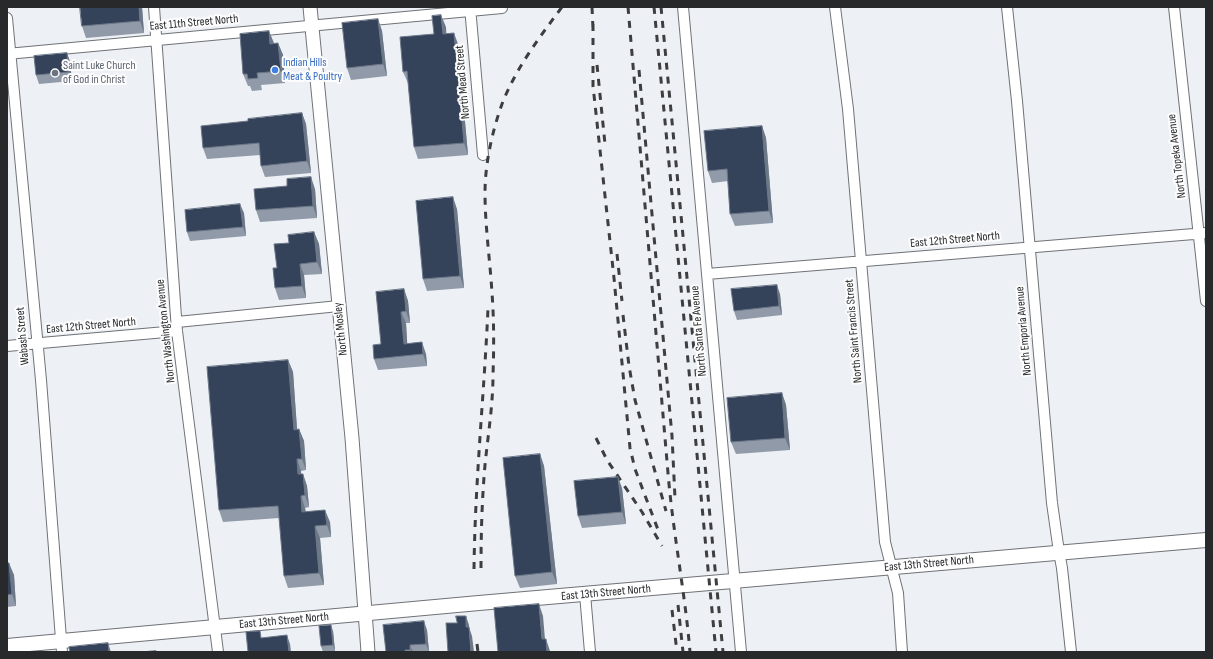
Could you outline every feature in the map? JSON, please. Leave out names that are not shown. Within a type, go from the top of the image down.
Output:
[{"type":"main road","name":"East 13th Street North","points":[[7,646],[61,647],[216,628],[365,614],[1206,540]]},
{"type":"street","name":"North Washington Avenue","points":[[154,7],[177,327],[218,652]]},
{"type":"street","name":"North Mosley","points":[[310,7],[352,438],[368,652]]},
{"type":"street","name":"North Santa Fe Avenue","points":[[683,7],[741,652]]},
{"type":"street","name":"North Saint Francis Street","points":[[834,7],[848,110],[885,542],[898,593],[902,652]]},
{"type":"street","name":"North Emporia Avenue","points":[[1007,7],[1017,101],[1052,503],[1062,568],[1071,652]]},
{"type":"street","name":"North Topeka Avenue","points":[[1174,7],[1191,174],[1203,233],[1206,301]]},
{"type":"street","name":"East 11th Street North","points":[[9,54],[470,9],[502,8]]},
{"type":"street","name":"North Mead Street","points":[[470,9],[483,155]]},
{"type":"street","name":"Wabash Street","points":[[7,18],[9,54],[37,343],[61,647]]},
{"type":"street","name":"East 12th Street North","points":[[707,274],[1203,233]]},
{"type":"street","name":"East 12th Street North","points":[[7,346],[177,327],[339,306]]},
{"type":"street","points":[[585,594],[590,652]]},
{"type":"building","points":[[80,7],[139,7],[140,21],[82,26]]},
{"type":"building","points":[[441,15],[443,34],[454,33],[464,143],[414,147],[407,71],[403,72],[400,37],[434,34],[432,16]]},
{"type":"building","points":[[378,19],[383,64],[347,68],[342,23]]},
{"type":"building","points":[[269,31],[270,44],[278,43],[281,71],[257,73],[258,78],[248,79],[247,74],[243,74],[240,34]]},
{"type":"building","points":[[67,53],[68,72],[36,75],[34,56]]},
{"type":"building","points":[[302,113],[307,161],[261,166],[259,143],[203,148],[201,126]]},
{"type":"building","points":[[762,126],[769,211],[730,214],[727,169],[708,171],[704,131]]},
{"type":"building","points":[[311,177],[313,206],[256,210],[254,189],[287,186],[287,179]]},
{"type":"building","points":[[453,197],[460,276],[423,279],[416,201]]},
{"type":"building","points":[[240,204],[243,227],[187,232],[185,210]]},
{"type":"building","points":[[314,232],[317,262],[300,264],[302,286],[275,288],[273,268],[277,268],[274,244],[289,243],[288,235]]},
{"type":"building","points":[[777,285],[779,306],[734,311],[731,289]]},
{"type":"building","points":[[404,289],[406,311],[401,312],[404,344],[422,342],[423,354],[374,359],[373,345],[381,344],[376,292]]},
{"type":"building","points":[[288,360],[294,430],[299,429],[302,459],[297,459],[298,474],[303,474],[305,495],[301,496],[302,512],[325,510],[327,525],[315,526],[319,573],[284,576],[278,506],[219,510],[207,367]]},
{"type":"building","points":[[782,393],[785,438],[731,442],[727,398]]},
{"type":"building","points":[[540,454],[552,572],[515,576],[503,458]]},
{"type":"building","points":[[618,477],[622,512],[578,516],[574,481]]},
{"type":"building","points":[[7,563],[9,563],[12,594],[7,595]]},
{"type":"building","points":[[539,604],[542,639],[546,639],[547,652],[498,652],[494,608]]},
{"type":"building","points":[[456,616],[466,616],[466,627],[469,627],[471,652],[448,652],[446,623],[457,623]]},
{"type":"building","points":[[424,621],[426,644],[410,645],[410,650],[405,650],[405,652],[386,652],[383,625]]},
{"type":"building","points":[[331,625],[333,645],[321,646],[319,626]]},
{"type":"building","points":[[260,631],[261,638],[287,635],[289,652],[248,652],[246,632]]},
{"type":"building","points":[[108,643],[109,652],[70,652],[69,647]]},
{"type":"railway","points":[[481,568],[483,491],[492,398],[494,354],[493,303],[485,205],[485,182],[488,159],[495,126],[502,104],[514,78],[545,30],[562,7]]},
{"type":"railway","points":[[592,7],[593,29]]},
{"type":"railway","points":[[628,7],[668,473],[690,652]]},
{"type":"railway","points":[[654,7],[716,652]]},
{"type":"railway","points":[[661,7],[723,652]]},
{"type":"railway","points":[[593,24],[593,86],[614,278],[630,448],[635,469],[660,535]]},
{"type":"railway","points":[[597,65],[605,144]]},
{"type":"railway","points":[[639,70],[672,436],[675,498]]},
{"type":"railway","points":[[617,254],[622,301]]},
{"type":"railway","points":[[474,569],[476,504],[488,309]]},
{"type":"railway","points":[[623,315],[635,400],[666,511]]},
{"type":"railway","points":[[596,438],[607,460],[642,512],[662,546]]},
{"type":"railway","points":[[678,605],[683,652]]},
{"type":"railway","points":[[672,610],[677,652]]},
{"type":"railway","points":[[477,644],[478,652]]},
{"type":"place","name":"Indian Hills Meat & Poultry","points":[[275,70]]},
{"type":"place","name":"Saint Luke Church of God in Christ","points":[[55,73]]}]
